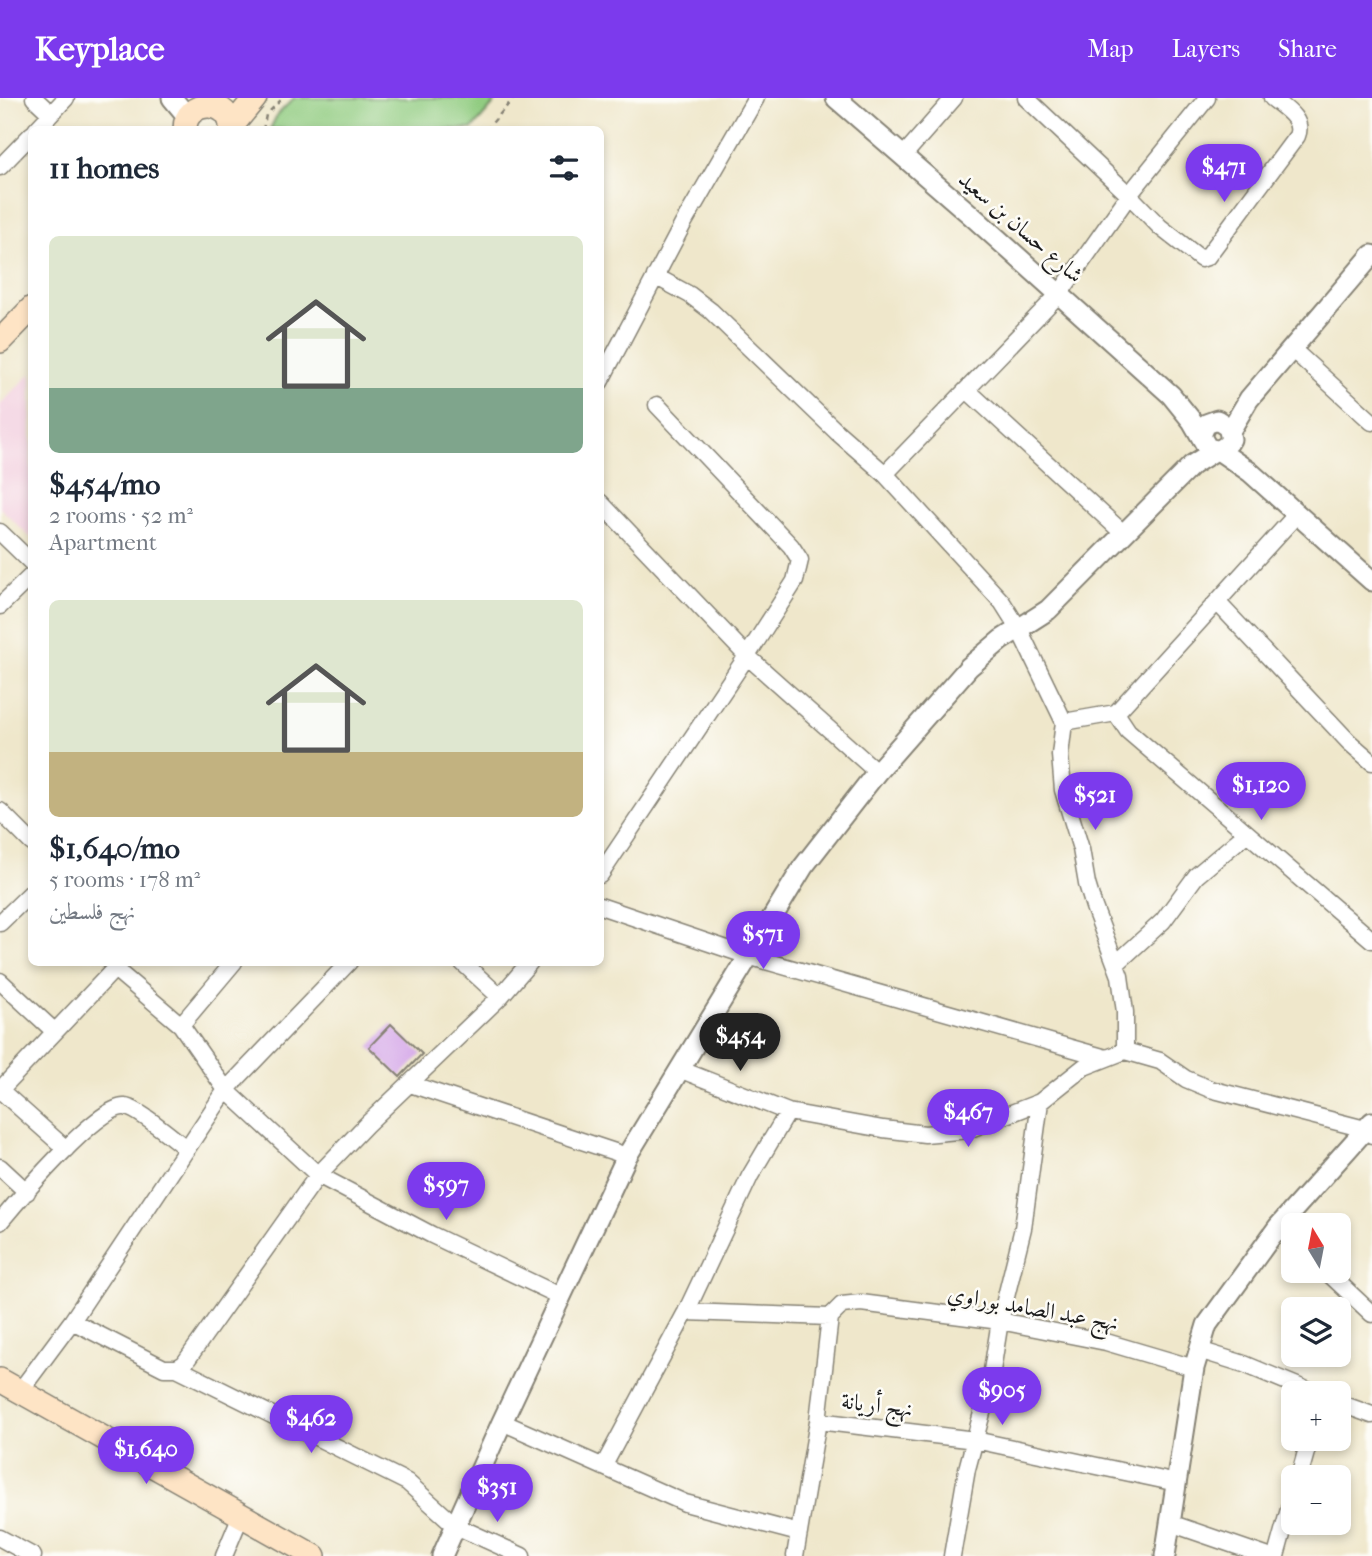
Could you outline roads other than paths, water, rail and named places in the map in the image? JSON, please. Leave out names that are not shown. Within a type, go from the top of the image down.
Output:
[{"type":"main road","points":[[233,126],[255,98]]},
{"type":"main road","points":[[186,123],[195,106],[211,100],[225,109],[230,126]]},
{"type":"main road","points":[[0,341],[28,312]]},
{"type":"main road","points":[[0,1380],[314,1556]]},
{"type":"street","points":[[34,98],[51,114]]},
{"type":"street","points":[[40,126],[66,98]]},
{"type":"street","points":[[172,98],[186,123]]},
{"type":"street","points":[[604,374],[655,276],[756,98]]},
{"type":"street","name":"شارع حسان بن سعيد","points":[[836,98],[1059,293],[1216,435],[1250,472],[1372,580]]},
{"type":"street","points":[[903,156],[954,98]]},
{"type":"street","points":[[1026,98],[1183,248],[1199,259],[1205,259],[1297,136],[1300,129],[1292,115],[1272,98]]},
{"type":"street","points":[[885,474],[1059,293],[1197,102]]},
{"type":"street","points":[[0,167],[28,138]]},
{"type":"street","points":[[442,1556],[627,1156],[803,867],[877,772],[970,667],[1000,640],[1048,610],[1192,465],[1198,453],[1368,268]]},
{"type":"street","points":[[655,276],[690,295],[711,311],[836,432],[885,474],[1002,601],[1019,629],[1064,722],[1060,764],[1063,790],[1081,849],[1090,895],[1124,993],[1125,1051]]},
{"type":"street","points":[[1292,349],[1372,422]]},
{"type":"street","points":[[967,390],[1123,533]]},
{"type":"street","points":[[604,869],[795,581],[800,560],[791,546],[657,405]]},
{"type":"street","points":[[604,506],[747,656],[877,772]]},
{"type":"street","points":[[1064,722],[1116,713],[1297,514]]},
{"type":"street","points":[[0,532],[28,559]]},
{"type":"street","points":[[0,606],[28,579]]},
{"type":"street","points":[[1218,603],[1349,742],[1372,762]]},
{"type":"street","points":[[1116,713],[1128,731],[1372,940]]},
{"type":"street","points":[[0,811],[28,839]]},
{"type":"street","points":[[1116,964],[1163,921],[1196,876],[1246,834]]},
{"type":"street","points":[[0,923],[28,896]]},
{"type":"street","points":[[604,907],[748,957],[1106,1058]]},
{"type":"street","points":[[66,1149],[0,1090],[118,966],[181,1026],[226,1090],[318,1175],[432,1235],[560,1296]]},
{"type":"street","points":[[181,1026],[231,966]]},
{"type":"street","points":[[20,1391],[72,1321],[226,1090],[345,966]]},
{"type":"street","points":[[466,966],[500,997]]},
{"type":"street","points":[[177,1368],[184,1364],[318,1175],[366,1125],[500,997],[527,966]]},
{"type":"street","points":[[0,981],[54,1031]]},
{"type":"street","points":[[679,1069],[788,1112],[925,1134],[968,1130],[1040,1101],[1084,1067],[1125,1051],[1160,1061],[1186,1079],[1210,1089],[1370,1128],[1278,1227],[1213,1317],[1197,1359],[1165,1556]]},
{"type":"street","points":[[410,1084],[627,1156]]},
{"type":"street","points":[[952,1556],[967,1469],[990,1383],[1000,1321],[1023,1228],[1040,1101]]},
{"type":"street","points":[[0,1222],[66,1149],[106,1112],[122,1106],[136,1111],[187,1149]]},
{"type":"street","points":[[603,1467],[686,1312],[750,1176],[788,1112]]},
{"type":"street","points":[[0,1167],[27,1192]]},
{"type":"street","points":[[1278,1227],[1281,1230]]},
{"type":"street","points":[[1339,1283],[1372,1314]]},
{"type":"street","name":"نهج عبد الصامد بوراوي","points":[[830,1317],[842,1305],[861,1303],[1000,1321],[1255,1368],[1286,1381]]},
{"type":"street","points":[[686,1312],[830,1317],[818,1420],[795,1556]]},
{"type":"street","points":[[72,1321],[164,1368],[177,1368],[407,1482],[456,1526],[522,1556]]},
{"type":"street","points":[[1351,1407],[1372,1415]]},
{"type":"street","name":"نهج أريانة","points":[[818,1420],[975,1440],[1177,1483]]},
{"type":"street","points":[[502,1422],[685,1503],[799,1533]]},
{"type":"street","points":[[224,1556],[241,1515]]},
{"type":"street","points":[[1170,1523],[1266,1556]]},
{"type":"street","points":[[1276,1556],[1282,1535]]},
{"type":"street","points":[[0,1538],[33,1556]]}]
